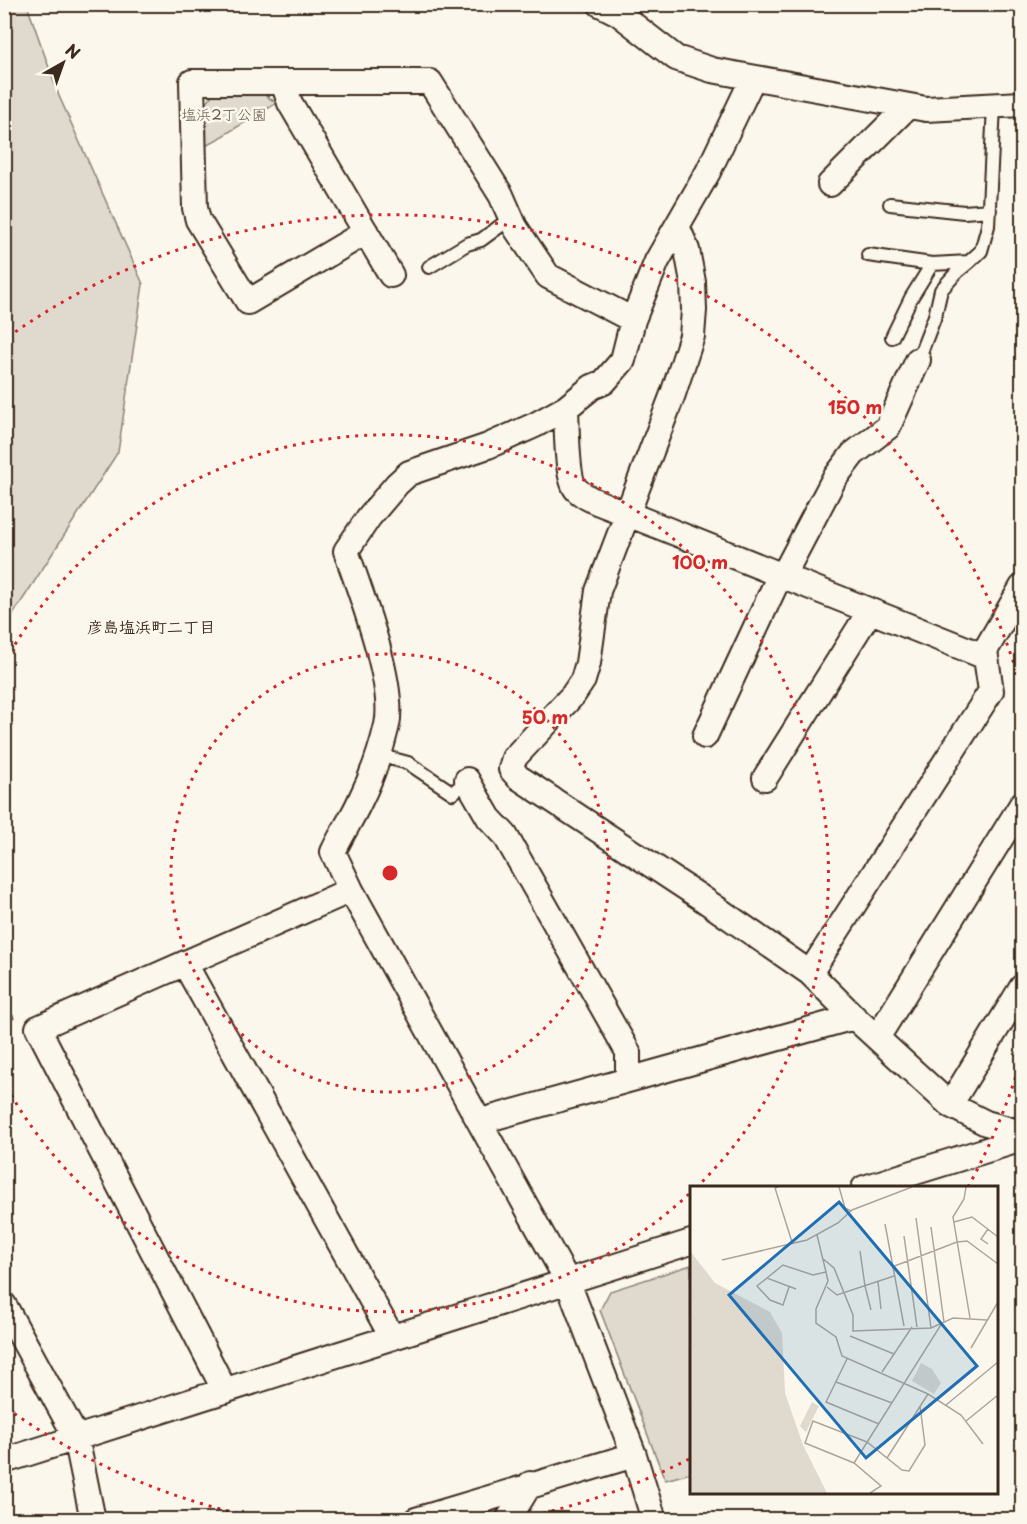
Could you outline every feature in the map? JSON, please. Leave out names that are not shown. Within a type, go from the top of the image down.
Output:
[{"type":"street","points":[[600,4],[618,13],[676,58],[712,70],[926,109],[1023,104]]},
{"type":"street","points":[[654,1520],[634,1455],[567,1280],[351,890],[333,852],[359,803],[388,723],[387,696],[381,664],[365,604],[346,551],[369,517],[409,473],[488,446],[535,425],[566,408],[592,387],[604,382],[623,360],[633,320],[657,261],[713,163],[753,78]]},
{"type":"street","points":[[366,232],[248,302],[198,220],[195,208],[192,82],[430,82],[501,195],[515,227],[548,276],[633,320]]},
{"type":"street","points":[[282,82],[290,103],[391,275]]},
{"type":"street","points":[[830,184],[908,106]]},
{"type":"street","points":[[677,226],[687,250],[693,282],[692,336],[673,394],[598,591],[588,663],[583,680],[573,695],[514,758],[511,769],[518,777],[810,973],[854,1017],[950,1105],[986,1123],[1023,1132]]},
{"type":"street","points":[[705,736],[781,576],[834,479],[853,454],[888,427],[918,360]]},
{"type":"street","points":[[566,408],[571,476],[575,489],[586,496],[986,657]]},
{"type":"street","points":[[810,973],[991,691],[985,651],[1021,592]]},
{"type":"street","points":[[765,778],[870,611]]},
{"type":"street","points":[[467,780],[489,818],[505,835],[628,1052],[628,1080]]},
{"type":"street","points":[[877,1038],[1023,804]]},
{"type":"street","points":[[225,1391],[38,1028],[351,890]]},
{"type":"street","points":[[185,964],[392,1337]]},
{"type":"street","points":[[950,1105],[1023,987]]},
{"type":"street","points":[[480,1121],[854,1017]]},
{"type":"street","points":[[870,1186],[1023,1139]]},
{"type":"street","points":[[4,1461],[690,1242]]},
{"type":"street","points":[[4,1305],[76,1437],[93,1520]]},
{"type":"street","points":[[416,1520],[530,1484],[634,1455]]},
{"type":"street","points":[[508,1520],[530,1484]]},
{"type":"lane","points":[[918,360],[935,316],[941,290],[981,251],[990,210],[994,106]]},
{"type":"lane","points":[[890,204],[964,212],[990,210]]},
{"type":"lane","points":[[429,267],[467,244],[481,240],[511,218]]},
{"type":"lane","points":[[868,255],[932,264],[969,262]]},
{"type":"lane","points":[[892,338],[911,298],[932,264]]},
{"type":"lane","points":[[378,755],[408,763],[453,793],[467,780]]},
{"type":"green space","points":[[4,5],[27,5],[59,96],[143,284],[118,452],[5,627]]},
{"type":"green space","name":"塩浜2丁公園","points":[[213,94],[263,94],[277,103],[206,146],[204,105]]},
{"type":"green space","points":[[690,1265],[690,1473],[665,1480],[600,1310],[610,1291]]},
{"type":"district","name":"彦島塩浜町二丁目","points":[[151,626]]}]
